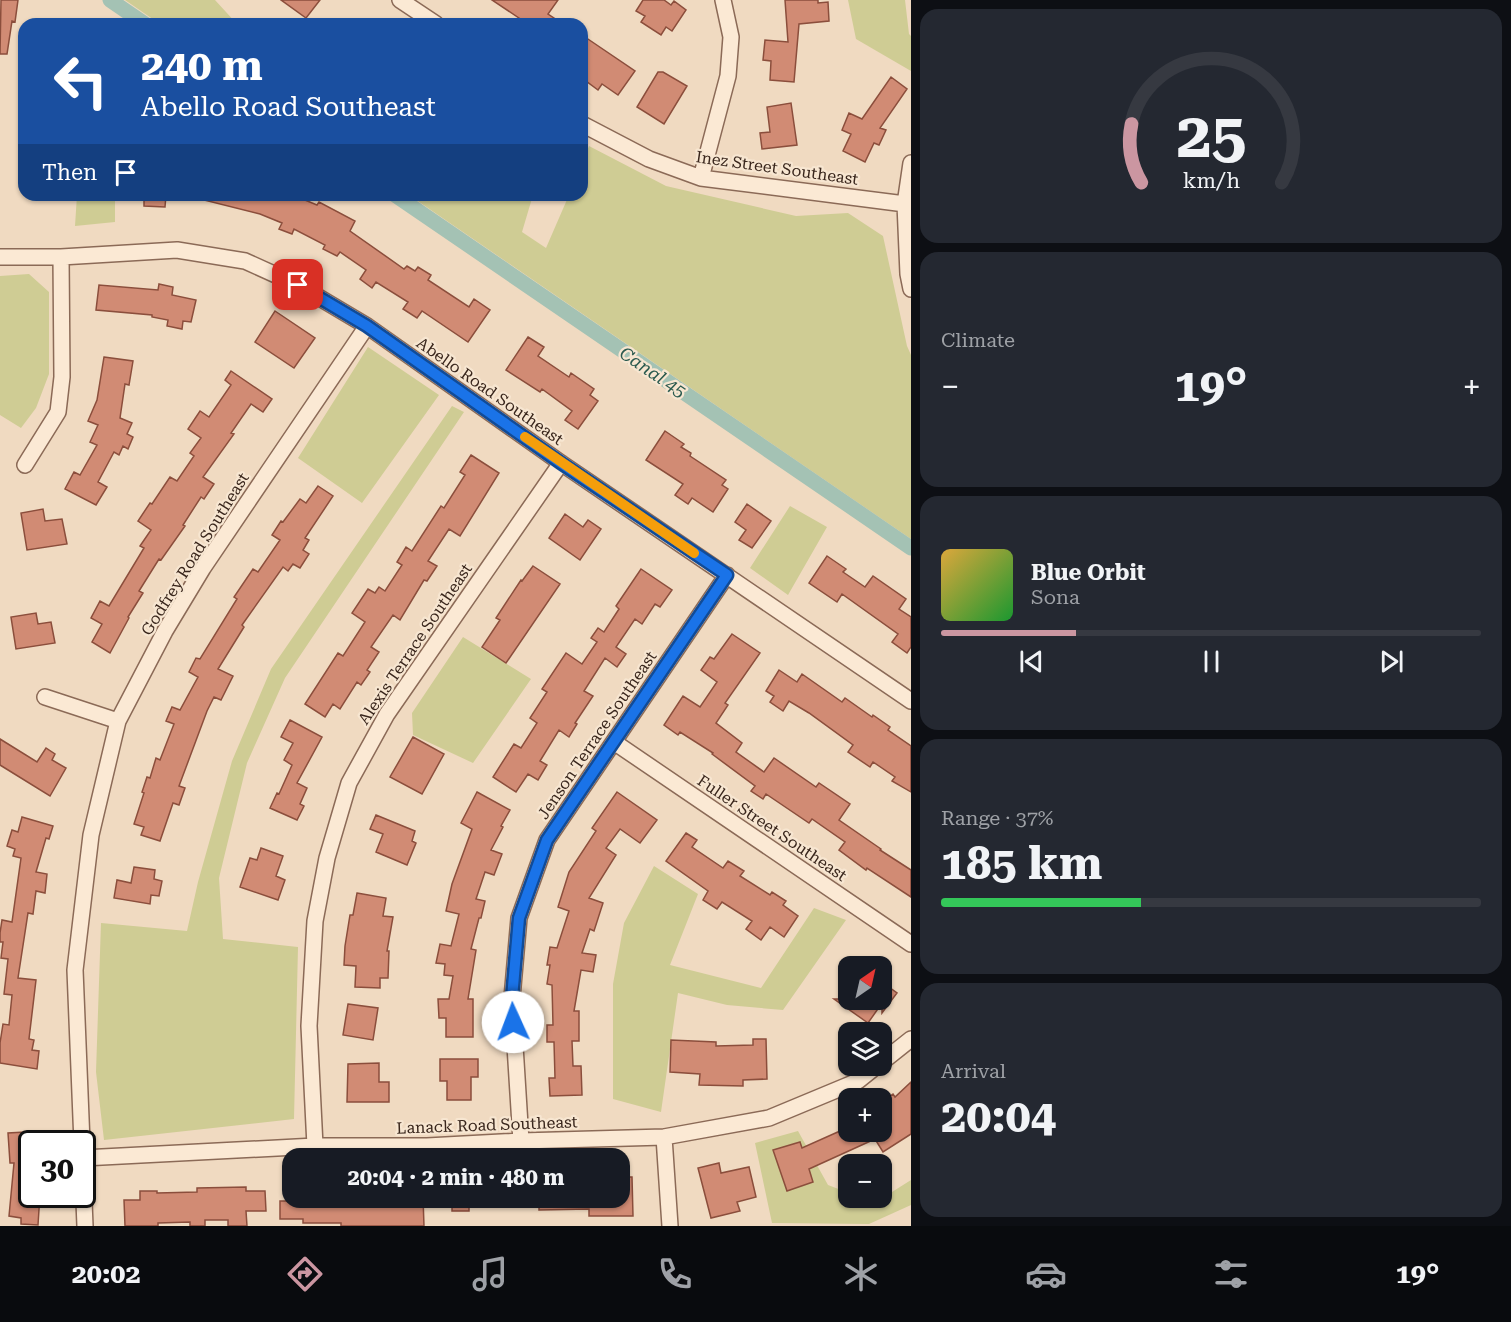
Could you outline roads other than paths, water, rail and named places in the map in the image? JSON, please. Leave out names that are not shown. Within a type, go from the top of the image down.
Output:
[{"type":"street","points":[[400,0],[427,18]]},
{"type":"street","points":[[701,178],[728,76],[731,37],[723,0]]},
{"type":"street","name":"Inez Street Southeast","points":[[588,127],[649,159],[701,178],[905,204]]},
{"type":"street","points":[[911,163],[905,204],[908,274],[911,290]]},
{"type":"street","name":"Abello Road Southeast","points":[[0,257],[61,257],[177,250],[245,261],[298,285],[367,326],[561,463],[911,700]]},
{"type":"street","points":[[25,465],[58,412],[62,377],[61,257]]},
{"type":"street","name":"Godfrey Road Southeast","points":[[81,1130],[75,970],[91,835],[118,721],[165,631],[202,568],[367,326]]},
{"type":"street","name":"Alexis Terrace Southeast","points":[[315,1146],[309,1026],[315,921],[327,858],[349,783],[387,714],[561,463]]},
{"type":"street","name":"Jenson Terrace Southeast","points":[[521,1141],[512,998],[519,918],[547,840],[727,575]]},
{"type":"street","points":[[45,697],[118,721]]},
{"type":"street","name":"Fuller Street Southeast","points":[[614,742],[911,944]]},
{"type":"street","points":[[892,1054],[911,1039]]},
{"type":"street","name":"Lanack Road Southeast","points":[[96,1157],[315,1146],[427,1146],[664,1137],[769,1118],[858,1081],[864,1076]]},
{"type":"street","points":[[664,1137],[670,1226]]},
{"type":"street","points":[[84,1208],[85,1226]]},
{"type":"waterway","name":"Canal 45","points":[[110,0],[136,18]]},
{"type":"waterway","name":"Canal 45","points":[[404,201],[911,548]]}]
